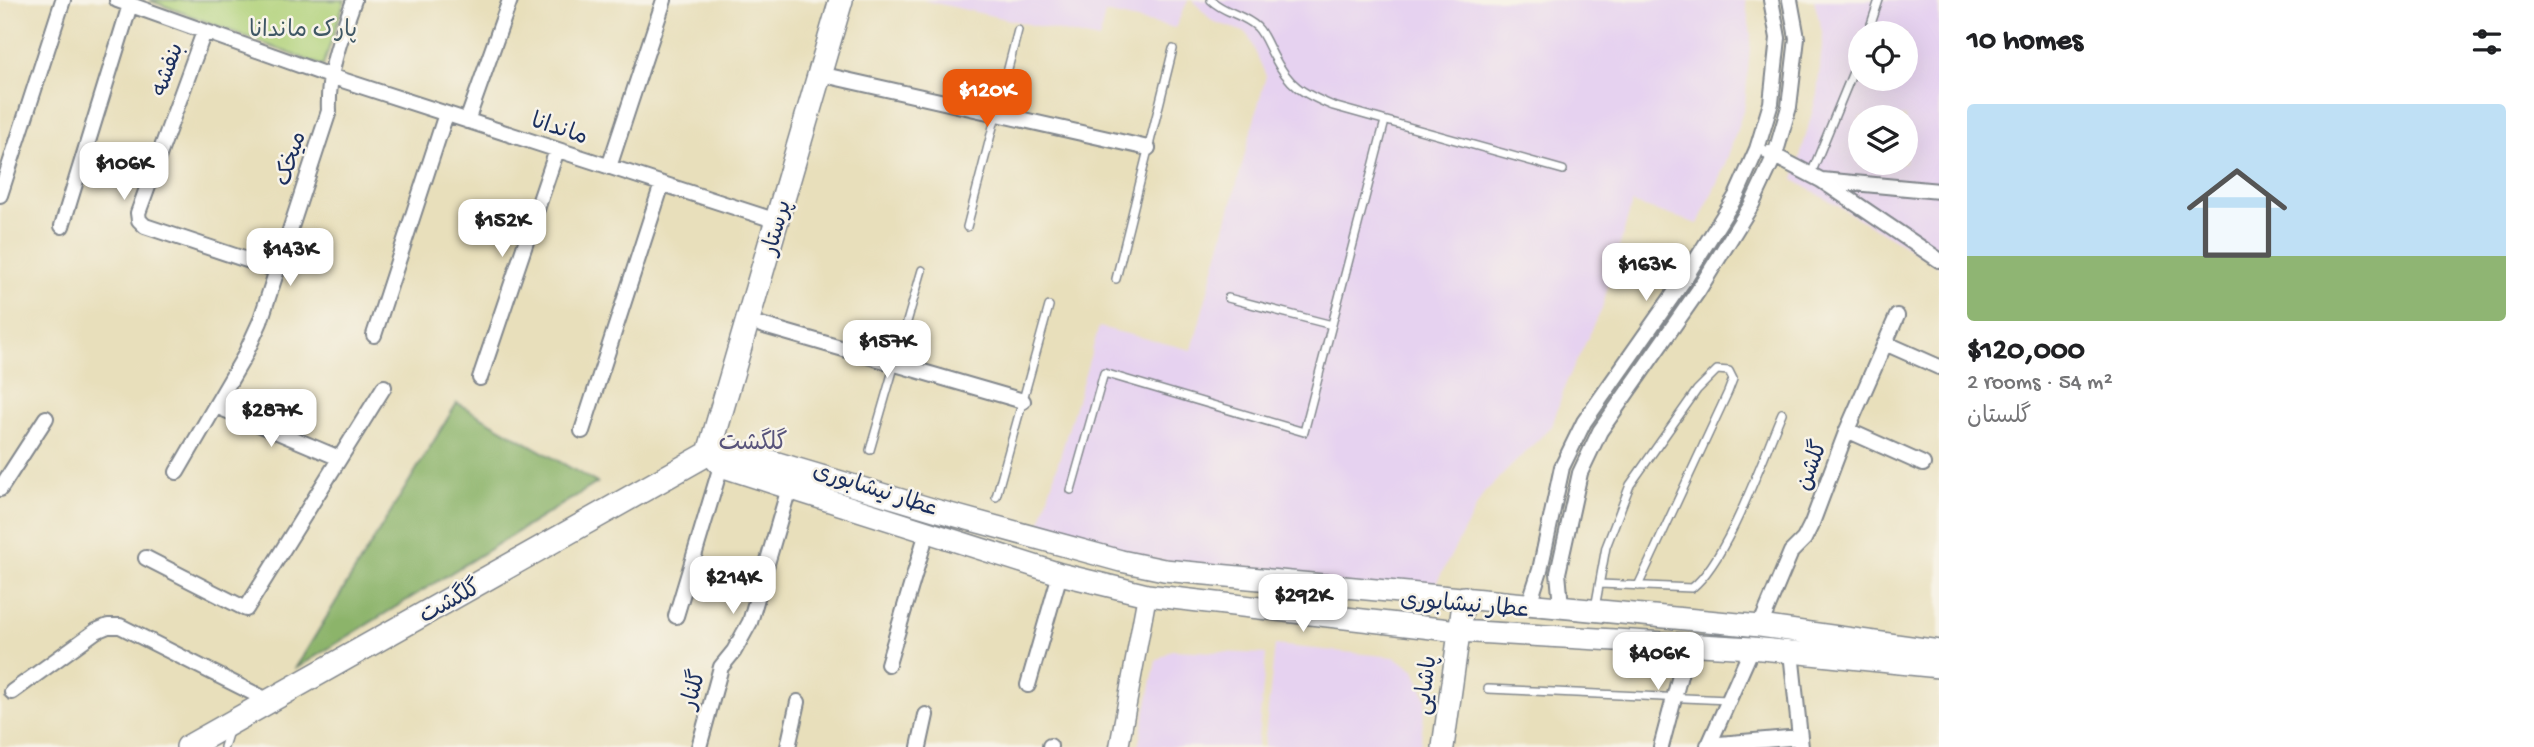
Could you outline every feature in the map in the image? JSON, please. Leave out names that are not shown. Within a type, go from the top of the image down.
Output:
[{"type":"main road","name":"پرستار","points":[[719,456],[777,221],[841,0]]},
{"type":"main road","name":"پرستار","points":[[719,456],[761,325],[855,0]]},
{"type":"main road","name":"عطار نیشابوری","points":[[719,456],[789,488],[1060,574],[1147,594],[1458,631],[1752,648],[1939,667]]},
{"type":"main road","name":"عطار نیشابوری","points":[[719,456],[1164,570],[1760,626],[1939,651]]},
{"type":"main road","name":"گلگشت","points":[[188,747],[719,456]]},
{"type":"main road","name":"پاشایی","points":[[1443,747],[1464,597]]},
{"type":"street","points":[[0,195],[64,0]]},
{"type":"street","points":[[330,76],[354,0]]},
{"type":"street","points":[[467,121],[510,0]]},
{"type":"street","points":[[609,167],[664,0]]},
{"type":"street","points":[[1529,604],[1540,570],[1562,467],[1584,422],[1683,281],[1736,196],[1757,149],[1771,103],[1778,38],[1771,0]]},
{"type":"street","points":[[1561,606],[1558,573],[1580,473],[1600,431],[1698,291],[1752,204],[1775,155],[1789,107],[1797,38],[1790,0]]},
{"type":"street","points":[[62,226],[123,3]]},
{"type":"street","name":"ماندانا","points":[[123,3],[330,76],[777,221]]},
{"type":"street","name":"بنفشه","points":[[204,32],[138,213],[139,220],[145,226],[277,270]]},
{"type":"street","name":"میخک","points":[[177,472],[216,406],[260,322],[328,111],[330,76]]},
{"type":"street","points":[[833,77],[1148,148]]},
{"type":"street","points":[[374,335],[446,114]]},
{"type":"street","points":[[1757,149],[1775,155],[1816,177],[1939,260]]},
{"type":"street","points":[[480,378],[557,150]]},
{"type":"street","points":[[1816,177],[1939,191]]},
{"type":"street","points":[[582,431],[663,184]]},
{"type":"street","name":"گلشن","points":[[1760,626],[1791,552],[1804,539],[1812,523],[1847,430],[1897,316]]},
{"type":"street","points":[[761,325],[1023,401]]},
{"type":"street","points":[[1885,343],[1939,367]]},
{"type":"street","points":[[146,558],[246,609],[384,387]]},
{"type":"street","points":[[216,406],[339,458]]},
{"type":"street","points":[[0,489],[46,418]]},
{"type":"street","points":[[1584,422],[1600,431]]},
{"type":"street","points":[[1847,430],[1923,464]]},
{"type":"street","points":[[676,616],[719,456]]},
{"type":"street","name":"گلنار","points":[[699,747],[721,667],[734,651],[750,622],[789,488]]},
{"type":"street","points":[[888,664],[927,532]]},
{"type":"street","points":[[1028,685],[1060,574]]},
{"type":"street","points":[[1119,747],[1147,594]]},
{"type":"street","points":[[12,692],[96,631],[108,626],[120,626],[269,701]]},
{"type":"street","points":[[1661,747],[1688,645]]},
{"type":"street","points":[[1752,648],[1708,746],[1800,742],[1791,652]]},
{"type":"street","points":[[788,747],[798,702]]},
{"type":"street","points":[[919,747],[926,715]]},
{"type":"lane","points":[[1211,0],[1219,8],[1246,18],[1260,29],[1280,70],[1301,92],[1333,107],[1563,170]]},
{"type":"lane","points":[[1872,21],[1879,0]]},
{"type":"lane","points":[[967,227],[1018,30]]},
{"type":"lane","points":[[1116,279],[1173,49]]},
{"type":"lane","points":[[1816,177],[1848,88]]},
{"type":"lane","points":[[1071,491],[1104,373],[1304,432],[1385,121]]},
{"type":"lane","points":[[870,450],[922,270]]},
{"type":"lane","points":[[1228,298],[1332,325]]},
{"type":"lane","points":[[996,497],[1049,306]]},
{"type":"lane","points":[[1594,610],[1606,547],[1630,485],[1697,390],[1717,370],[1729,372],[1732,379],[1728,392],[1638,586]]},
{"type":"lane","points":[[1600,584],[1692,588],[1704,579],[1728,538],[1782,413]]},
{"type":"lane","points":[[1488,689],[1729,700]]},
{"type":"lane","points":[[223,747],[231,724]]},
{"type":"shaded area","points":[[922,0],[1188,0],[1175,28],[1105,13],[1099,40]]},
{"type":"shaded area","points":[[1192,0],[1745,0],[1751,34],[1745,105],[1725,165],[1698,224],[1632,203],[1601,311],[1566,383],[1552,426],[1484,493],[1431,593],[1310,581],[1034,543],[1099,327],[1192,350],[1266,76],[1247,33],[1212,21]]},
{"type":"shaded area","points":[[1814,0],[1939,0],[1939,266],[1794,180],[1817,94],[1823,36]]},
{"type":"shaded area","points":[[1275,645],[1394,657],[1415,670],[1426,698],[1420,747],[1264,747]]},
{"type":"shaded area","points":[[1171,650],[1266,654],[1257,747],[1138,747],[1156,661]]},
{"type":"green space","name":"پارک ماندانا","points":[[149,0],[345,0],[323,66]]},
{"type":"green space","points":[[457,403],[597,483],[295,669]]},
{"type":"district","name":"گلگشت","points":[[753,441]]}]
